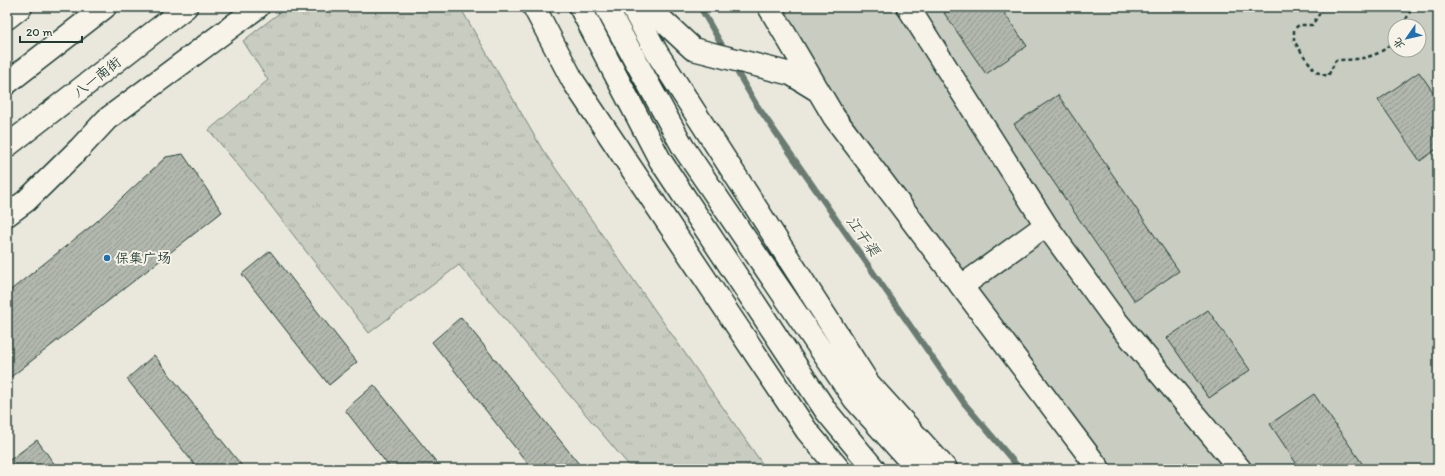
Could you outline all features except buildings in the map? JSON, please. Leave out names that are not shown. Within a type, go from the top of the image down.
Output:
[{"type":"main road","points":[[7,18],[21,7]]},
{"type":"main road","points":[[7,83],[104,7]]},
{"type":"main road","name":"八一南街","points":[[7,146],[186,7]]},
{"type":"main road","points":[[7,216],[26,201],[107,119],[258,7]]},
{"type":"main road","points":[[534,7],[573,81],[807,431],[839,469]]},
{"type":"main road","points":[[580,7],[660,160],[826,411],[874,469]]},
{"type":"main road","points":[[606,7],[683,147],[855,400],[917,469]]},
{"type":"main road","points":[[632,7],[657,53],[870,384],[946,469]]},
{"type":"main road","points":[[653,7],[662,20],[693,49],[743,63],[791,74],[819,91]]},
{"type":"main road","points":[[769,7],[834,117],[1099,469]]},
{"type":"main road","points":[[908,7],[1046,225],[1113,317],[1240,469]]},
{"type":"main road","points":[[962,286],[1046,225]]},
{"type":"path","points":[[1324,7],[1312,25],[1299,25],[1294,29],[1294,41],[1316,72],[1328,76],[1336,60],[1356,60],[1372,56],[1387,47]]},
{"type":"path","points":[[1407,18],[1412,7]]},
{"type":"green space","points":[[287,7],[460,7],[542,149],[766,469],[632,469],[459,265],[369,333],[261,193],[209,130],[268,80],[243,41]]},
{"type":"green space","points":[[781,7],[1438,7],[1438,469],[1111,469],[928,225],[834,96]]},
{"type":"waterway","name":"江干渠","points":[[700,7],[726,52]]},
{"type":"waterway","name":"江干渠","points":[[733,65],[756,104],[964,403],[1020,469]]},
{"type":"place","name":"保集广场","points":[[107,258]]}]
